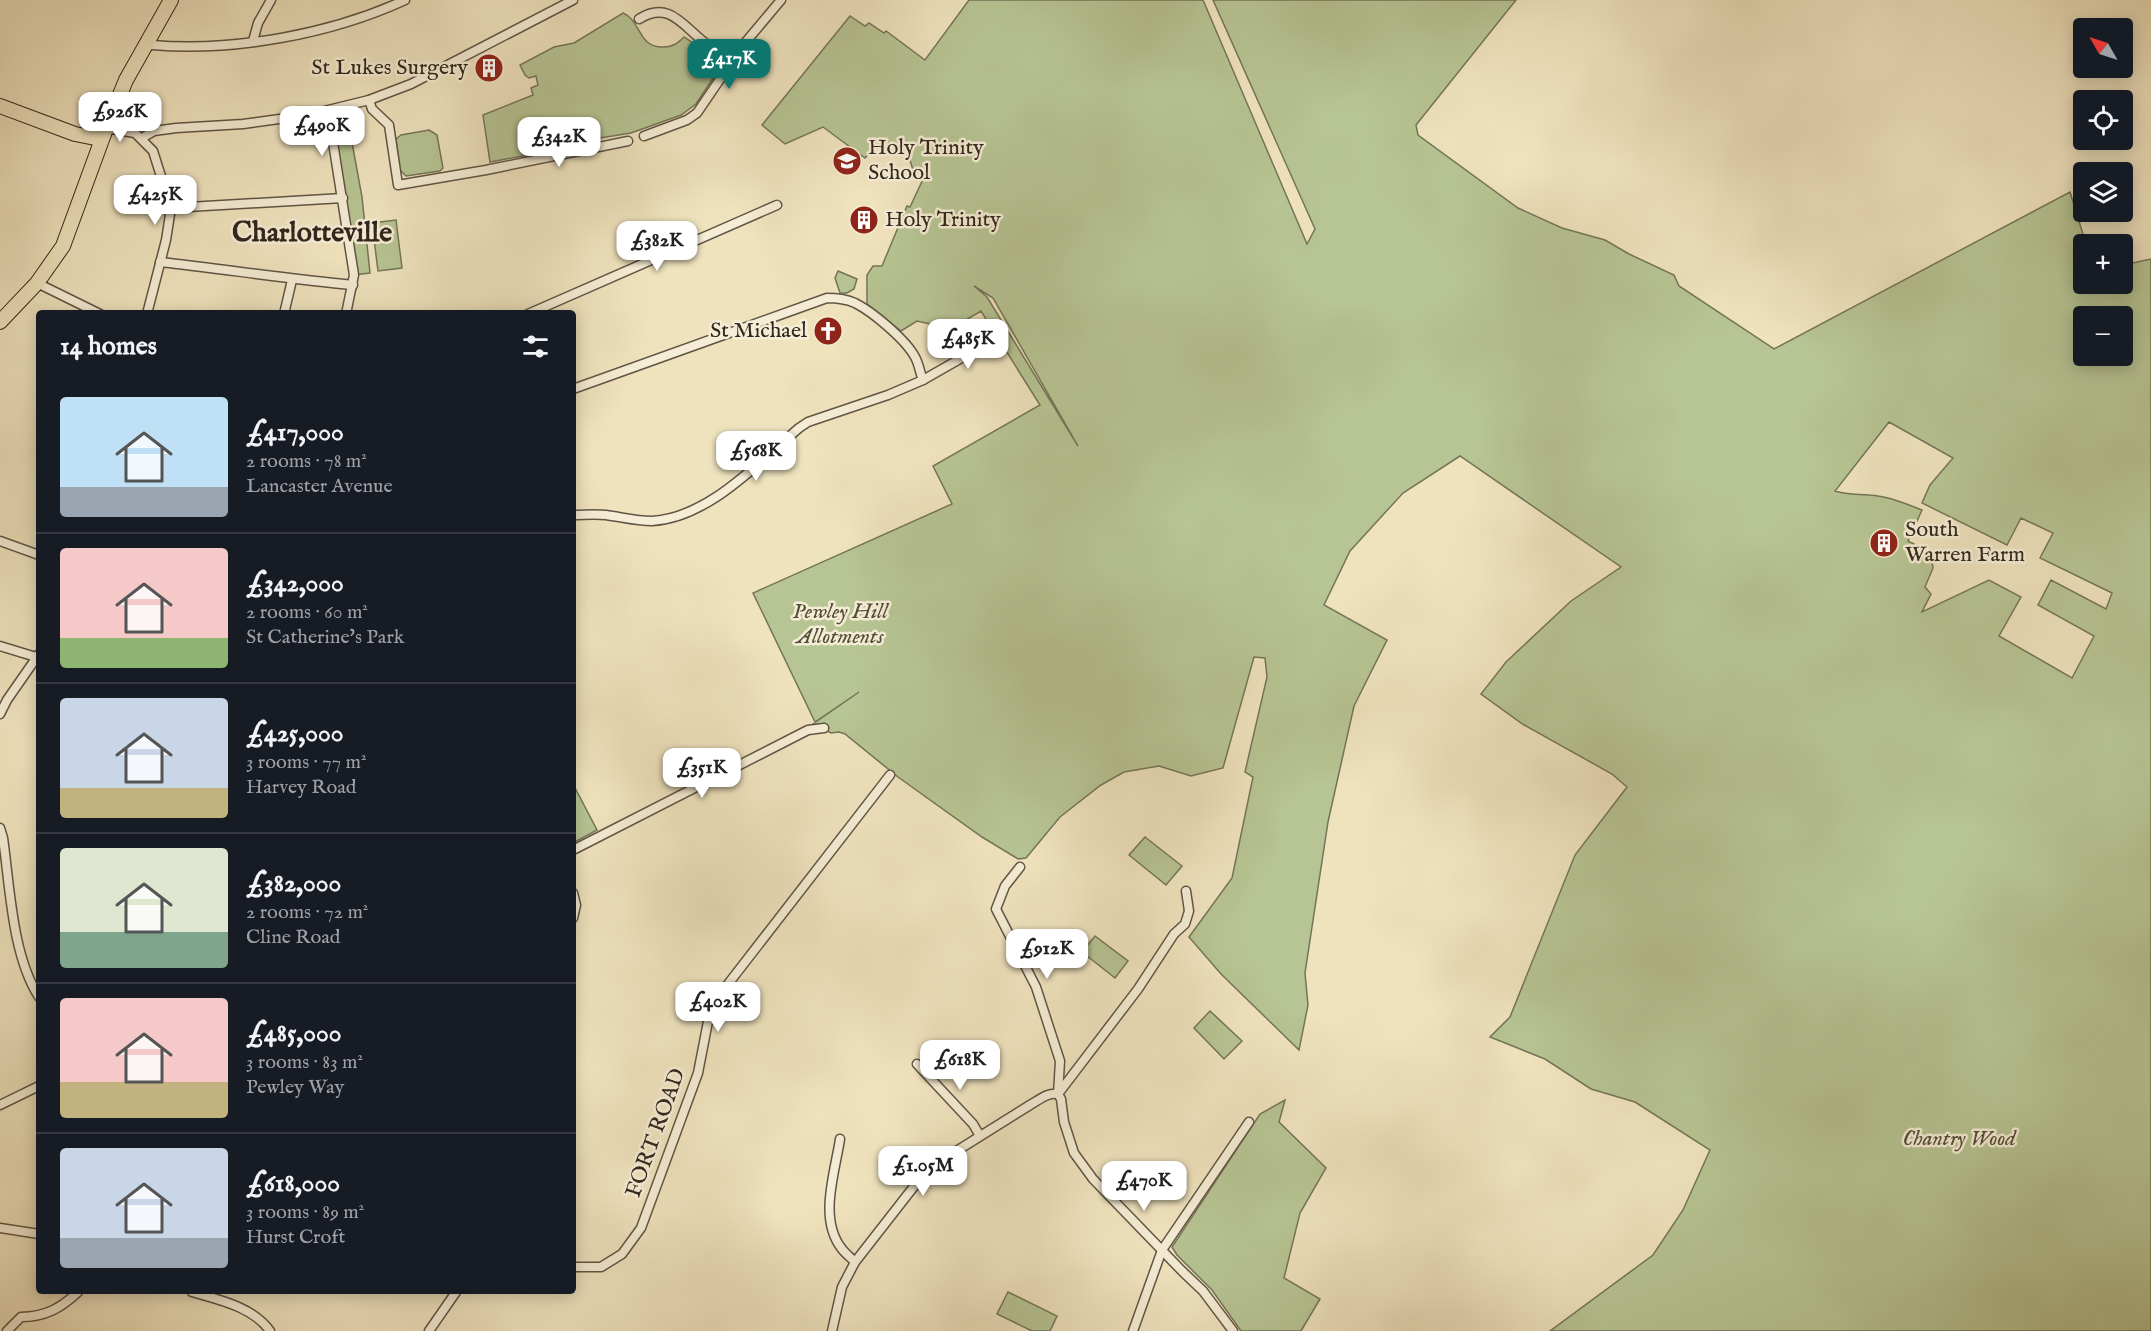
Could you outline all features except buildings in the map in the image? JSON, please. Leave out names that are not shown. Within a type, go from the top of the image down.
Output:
[{"type":"main road","points":[[0,322],[37,284],[63,246],[126,80],[170,0]]},
{"type":"main road","points":[[0,106],[75,134],[95,138],[105,131]]},
{"type":"street","points":[[253,41],[258,23],[271,0]]},
{"type":"street","points":[[148,42],[152,45],[191,47],[300,35],[376,13],[405,0]]},
{"type":"street","points":[[142,138],[154,131],[243,124],[328,111],[369,100],[411,84],[573,0]]},
{"type":"street","points":[[644,136],[687,120],[697,113],[731,62],[781,0]]},
{"type":"street","points":[[639,19],[652,9],[663,8],[673,11],[704,42],[731,62]]},
{"type":"street","points":[[369,100],[372,109],[389,125],[398,184],[486,170],[628,141]]},
{"type":"street","points":[[328,111],[354,275],[347,310]]},
{"type":"street","points":[[105,131],[127,130],[142,138],[153,151],[171,208],[166,240],[148,310]]},
{"type":"street","points":[[171,208],[343,198]]},
{"type":"street","points":[[537,310],[777,206]]},
{"type":"street","points":[[160,262],[292,280],[353,285]]},
{"type":"street","points":[[285,310],[292,280]]},
{"type":"street","points":[[37,284],[92,310]]},
{"type":"street","points":[[576,387],[827,298],[839,298],[854,303],[870,313],[911,350],[923,380]]},
{"type":"street","points":[[576,515],[653,521],[685,512],[718,495],[738,481],[808,422],[888,395],[923,380],[1000,336]]},
{"type":"street","points":[[0,541],[36,554]]},
{"type":"street","points":[[0,646],[36,655]]},
{"type":"street","points":[[0,714],[36,659]]},
{"type":"street","points":[[576,848],[808,730],[824,728]]},
{"type":"street","name":"FORT ROAD","points":[[576,1268],[601,1267],[622,1254],[641,1228],[698,1073],[711,1006],[890,775]]},
{"type":"street","points":[[0,828],[14,921],[25,964],[36,990]]},
{"type":"street","points":[[1020,867],[1005,886],[996,909],[1036,987],[1060,1061],[1058,1094],[1074,1154],[1093,1179],[1203,1291],[1233,1331]]},
{"type":"street","points":[[1058,1094],[1138,989],[1174,934],[1185,924],[1189,912],[1186,891]]},
{"type":"street","points":[[917,1064],[973,1124],[980,1136]]},
{"type":"street","points":[[0,1105],[36,1087]]},
{"type":"street","points":[[832,1331],[842,1287],[855,1262],[931,1167],[1046,1096],[1053,1093],[1058,1094]]},
{"type":"street","points":[[1133,1331],[1162,1250],[1249,1122]]},
{"type":"street","points":[[840,1139],[829,1206],[831,1223],[835,1238],[855,1262]]},
{"type":"street","points":[[0,1228],[36,1234]]},
{"type":"street","points":[[7,1331],[21,1317],[38,1317],[60,1307],[76,1294]]},
{"type":"street","points":[[198,1294],[253,1313],[270,1331]]},
{"type":"street","points":[[429,1331],[455,1294]]},
{"type":"green space","points":[[969,0],[1203,0],[1307,244],[1315,229],[1213,0],[1516,0],[1416,125],[1418,135],[1518,208],[1562,228],[1605,240],[1674,275],[1679,286],[1774,349],[2070,192],[2073,202],[2073,222],[2079,222],[2083,234],[2073,234],[2073,294],[2133,294],[2133,263],[2151,259],[2151,1331],[1550,1331],[1653,1255],[1683,1210],[1710,1150],[1635,1102],[1591,1089],[1545,1059],[1490,1037],[1510,1017],[1575,855],[1627,787],[1612,774],[1524,725],[1481,694],[1506,662],[1571,601],[1621,567],[1460,456],[1403,493],[1350,551],[1324,605],[1387,640],[1354,706],[1328,822],[1305,973],[1308,1005],[1299,1050],[1221,974],[1189,937],[1232,878],[1253,777],[1245,772],[1267,677],[1265,658],[1254,657],[1223,768],[1191,776],[1159,766],[1124,772],[1101,785],[1060,817],[1026,858],[1018,859],[982,837],[898,777],[845,734],[831,733],[813,724],[859,692],[815,722],[753,593],[952,504],[933,466],[1040,405],[981,311],[939,336],[930,324],[917,321],[901,331],[867,304],[867,275],[873,266],[882,266],[907,206],[910,207],[925,175],[913,170],[909,157],[884,139],[865,158],[823,127],[785,144],[762,125],[850,16],[865,26],[869,23],[884,33],[886,31],[925,60]],"holes":[[[974,286],[993,298],[1078,446],[987,297]],[[1889,422],[1953,458],[1930,485],[1922,503],[2007,545],[2021,518],[2053,533],[2040,558],[2112,593],[2106,609],[2051,580],[2038,605],[2094,636],[2072,678],[1999,636],[2021,597],[1989,580],[1922,612],[1931,594],[1925,587],[1933,568],[1932,561],[1910,551],[1914,544],[1908,541],[1922,510],[1883,497],[1835,491]]]},
{"type":"green space","points":[[623,13],[634,22],[644,39],[655,46],[667,47],[684,37],[717,59],[719,69],[696,104],[681,115],[631,133],[563,144],[556,146],[556,149],[537,155],[490,162],[483,115],[533,95],[531,88],[538,85],[536,76],[529,78],[520,65],[554,47],[574,43]]},
{"type":"green space","points":[[329,124],[351,137],[362,197],[370,273],[354,275]]},
{"type":"green space","points":[[429,130],[437,135],[443,168],[440,171],[406,176],[400,170],[396,139],[401,135]]},
{"type":"green space","points":[[396,220],[402,268],[378,271],[372,223]]},
{"type":"green space","points":[[838,271],[857,279],[854,289],[847,293],[840,293],[835,278]]},
{"type":"green space","points":[[576,790],[597,830],[576,841]]},
{"type":"green space","points":[[1145,837],[1182,866],[1166,885],[1129,855]]},
{"type":"green space","points":[[1095,936],[1128,961],[1115,978],[1082,952]]},
{"type":"green space","points":[[1210,1011],[1242,1041],[1224,1059],[1194,1028]]},
{"type":"green space","points":[[1285,1100],[1279,1122],[1326,1168],[1300,1213],[1284,1278],[1320,1299],[1301,1331],[1241,1331],[1212,1290],[1172,1247],[1260,1114]]},
{"type":"green space","points":[[1008,1292],[1057,1316],[1050,1331],[1032,1331],[997,1314]]},
{"type":"place","name":"St Lukes Surgery","points":[[489,68]]},
{"type":"place","name":"Holy Trinity School","points":[[847,161]]},
{"type":"place","name":"Holy Trinity","points":[[864,220]]},
{"type":"place","name":"St Michael","points":[[828,331]]},
{"type":"place","name":"South Warren Farm","points":[[1884,543]]},
{"type":"district","name":"Charlotteville","points":[[312,233]]},
{"type":"park label","name":"Pewley Hill Allotments","points":[[840,624]]},
{"type":"park label","name":"Chantry Wood","points":[[1959,1139]]}]
